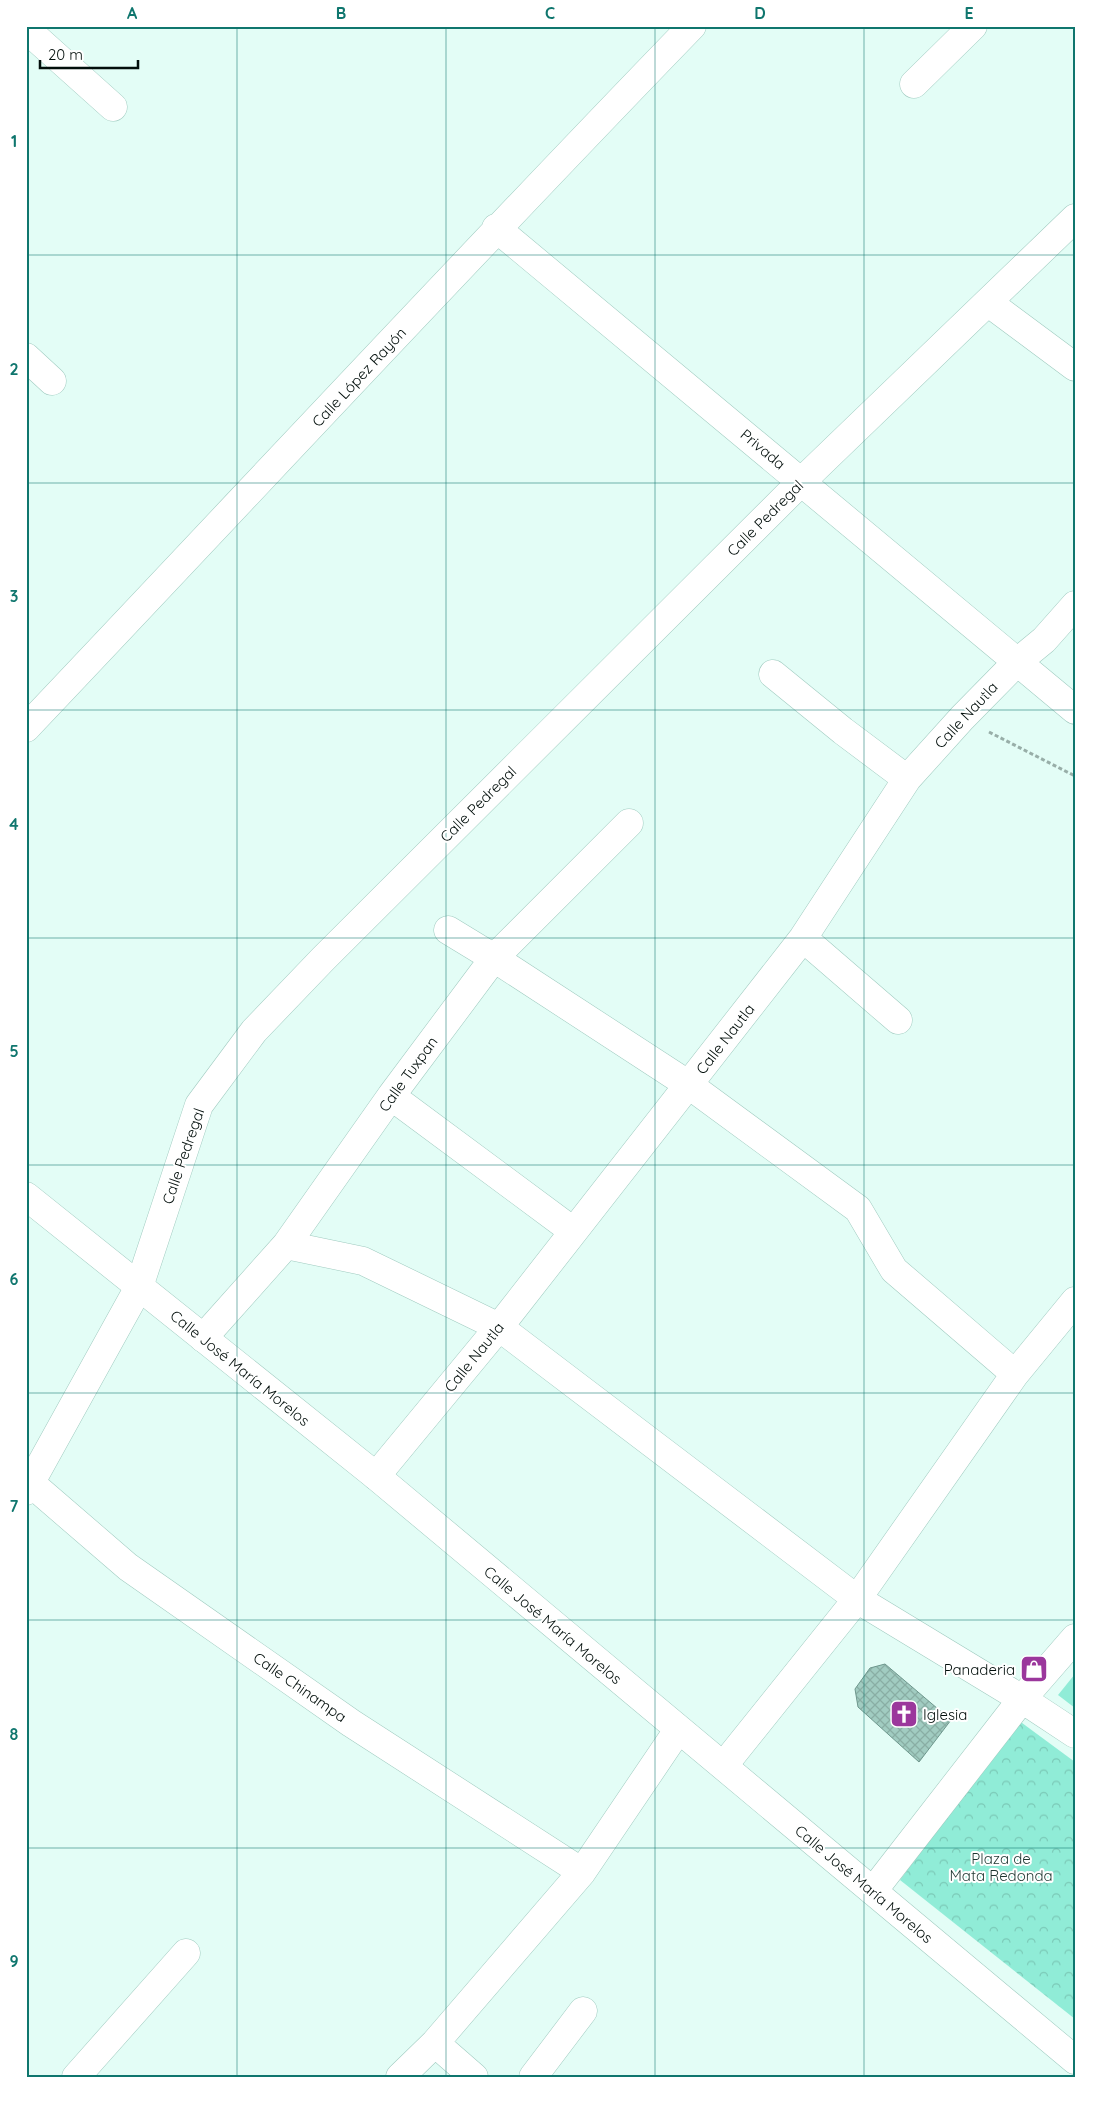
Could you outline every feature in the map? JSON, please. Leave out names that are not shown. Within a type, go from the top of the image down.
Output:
[{"type":"street","name":"Calle López Rayón","points":[[26,728],[372,364],[496,228],[692,26]]},
{"type":"street","points":[[914,84],[973,26]]},
{"type":"street","points":[[26,29],[113,107]]},
{"type":"street","name":"Calle Pedregal","points":[[28,1484],[139,1287],[199,1105],[254,1032],[323,959],[802,482],[1075,218]]},
{"type":"street","name":"Privada","points":[[496,228],[802,482],[1016,663],[1075,710]]},
{"type":"street","points":[[988,303],[1075,367]]},
{"type":"street","points":[[26,357],[52,381]]},
{"type":"street","name":"Calle Nautla","points":[[376,1476],[499,1327],[803,938],[907,779],[962,718],[1016,663],[1044,640],[1075,605]]},
{"type":"street","points":[[773,674],[843,731],[907,779]]},
{"type":"street","name":"Calle Tuxpan","points":[[203,1338],[286,1246],[391,1096],[494,958],[629,823]]},
{"type":"street","points":[[448,930],[688,1085],[858,1209],[894,1270],[1015,1374]]},
{"type":"street","points":[[803,938],[898,1020]]},
{"type":"street","points":[[391,1096],[573,1230]]},
{"type":"street","name":"Calle José María Morelos","points":[[26,1196],[376,1476],[1075,2060]]},
{"type":"street","points":[[286,1246],[363,1261],[499,1327],[857,1599],[1022,1699],[1075,1734]]},
{"type":"street","points":[[724,1765],[857,1599],[1015,1374],[1075,1301]]},
{"type":"street","name":"Calle Chinampa","points":[[28,1484],[128,1566],[351,1722],[582,1872]]},
{"type":"street","points":[[873,1891],[1022,1699],[1075,1638]]},
{"type":"street","points":[[400,2077],[435,2043],[582,1872],[678,1730]]},
{"type":"street","points":[[76,2077],[186,1953]]},
{"type":"street","points":[[533,2077],[583,2011]]},
{"type":"street","points":[[435,2043],[474,2077]]},
{"type":"path","points":[[962,718],[1075,776]]},
{"type":"green space","points":[[1075,1674],[1075,1708],[1058,1695]]},
{"type":"green space","name":"Plaza de Mata Redonda","points":[[1018,1720],[1075,1762],[1075,2019],[900,1880]]},
{"type":"building","name":"Iglesia","points":[[885,1664],[951,1720],[919,1762],[858,1707],[855,1689],[870,1668]]},
{"type":"place","name":"Panaderia","points":[[1034,1669]]},
{"type":"place","name":"Iglesia","points":[[904,1714]]}]
